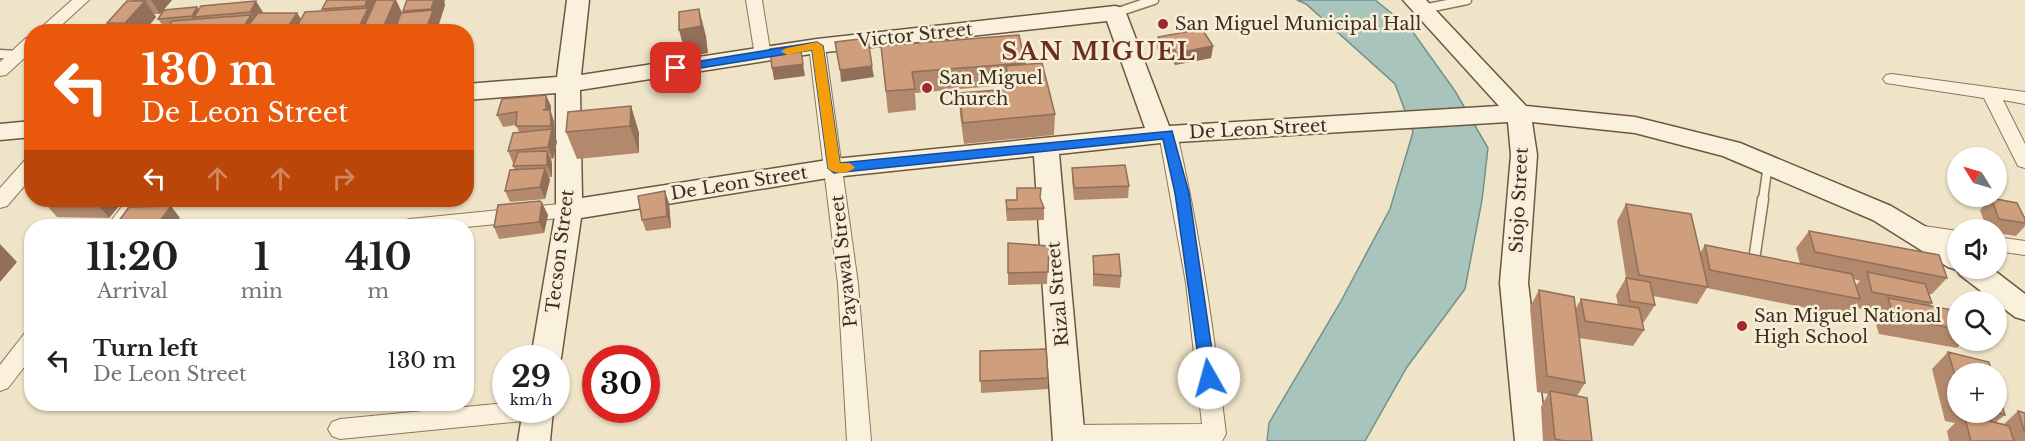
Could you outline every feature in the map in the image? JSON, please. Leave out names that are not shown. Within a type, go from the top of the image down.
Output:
[{"type":"main road","name":"Tecson Street","points":[[548,345],[569,210],[568,84],[578,0]]},
{"type":"main road","points":[[1418,5],[1455,41],[1514,113]]},
{"type":"main road","name":"Victor Street","points":[[474,91],[568,84],[817,46],[1115,13]]},
{"type":"main road","points":[[1115,13],[1164,135]]},
{"type":"main road","name":"De Leon Street","points":[[569,210],[834,168],[1164,135],[1514,113],[1602,120],[1668,131],[1731,148],[1847,196],[1943,244]]},
{"type":"main road","name":"Siojo Street","points":[[1514,113],[1524,154],[1514,283],[1531,441]]},
{"type":"main road","points":[[0,132],[24,130]]},
{"type":"main road","name":"Rizal Street","points":[[1046,147],[1069,438]]},
{"type":"main road","points":[[1985,279],[2025,309]]},
{"type":"main road","points":[[534,441],[535,423]]},
{"type":"street","points":[[53,24],[81,0]]},
{"type":"street","points":[[754,0],[763,56]]},
{"type":"street","points":[[0,71],[8,54],[24,46]]},
{"type":"street","name":"Payawal Street","points":[[817,46],[848,284],[859,441]]},
{"type":"street","points":[[1892,79],[2025,98]]},
{"type":"street","points":[[1991,94],[2025,162]]},
{"type":"street","points":[[1069,438],[1214,434],[1207,359],[1182,193],[1164,135]]},
{"type":"street","points":[[0,201],[24,173]]},
{"type":"street","points":[[122,219],[132,207]]},
{"type":"street","points":[[474,220],[569,210]]},
{"type":"street","points":[[2007,246],[2025,248]]},
{"type":"street","points":[[1,381],[24,351]]},
{"type":"street","points":[[340,429],[492,414]]},
{"type":"lane","points":[[1115,13],[1154,0]]},
{"type":"lane","points":[[1418,5],[1467,0]]},
{"type":"lane","points":[[1754,260],[1768,164]]},
{"type":"water","points":[[1297,0],[1375,0],[1410,28],[1455,91],[1488,148],[1482,200],[1465,289],[1407,367],[1365,441],[1267,441],[1269,423],[1340,303],[1390,209],[1413,132],[1395,84],[1306,4]]},
{"type":"building","points":[[327,0],[367,0],[365,6],[322,9]]},
{"type":"building","points":[[376,0],[395,0],[385,24],[365,24]]},
{"type":"building","points":[[407,0],[434,0],[431,9],[403,11]]},
{"type":"building","points":[[127,1],[145,1],[125,23],[107,23]]},
{"type":"building","points":[[256,1],[250,12],[194,17],[201,6]]},
{"type":"building","points":[[197,7],[192,16],[158,19],[164,10]]},
{"type":"building","points":[[368,8],[360,24],[298,24],[305,12]]},
{"type":"building","points":[[699,9],[701,26],[679,30],[679,12]]},
{"type":"building","points":[[433,10],[428,24],[397,24],[401,13]]},
{"type":"building","points":[[258,13],[297,13],[290,24],[250,24]]},
{"type":"building","points":[[251,15],[245,24],[170,24],[172,21]]},
{"type":"building","points":[[1202,29],[1213,46],[1176,53],[1173,47],[1165,49],[1158,37]]},
{"type":"building","points":[[1019,35],[1025,63],[912,72],[915,89],[886,91],[881,46]]},
{"type":"building","points":[[868,38],[872,66],[840,70],[835,42]]},
{"type":"building","points":[[800,45],[803,64],[772,68],[770,49]]},
{"type":"building","points":[[1042,63],[1055,114],[963,123],[959,93],[1011,89],[1006,66]]},
{"type":"building","points":[[546,95],[546,109],[543,110],[550,110],[551,126],[516,126],[517,112],[497,115],[502,99]]},
{"type":"building","points":[[631,106],[630,126],[566,132],[568,112]]},
{"type":"building","points":[[552,129],[548,147],[508,151],[513,133]]},
{"type":"building","points":[[547,151],[547,165],[513,166],[518,152]]},
{"type":"building","points":[[1125,165],[1129,186],[1074,188],[1072,168]]},
{"type":"building","points":[[545,168],[540,187],[505,191],[510,170]]},
{"type":"building","points":[[1017,188],[1041,188],[1040,198],[1044,208],[1007,209],[1006,200],[1017,200]]},
{"type":"building","points":[[665,191],[667,216],[642,220],[638,196]]},
{"type":"building","points":[[540,201],[542,203],[539,222],[494,227],[498,205]]},
{"type":"building","points":[[2007,201],[2017,203],[2025,223],[2007,219],[1999,219],[1994,207],[2007,207]]},
{"type":"building","points":[[1626,204],[1691,214],[1708,287],[1639,275]]},
{"type":"building","points":[[129,207],[170,207],[161,219],[120,219]]},
{"type":"building","points":[[1809,231],[1939,255],[1947,278],[1815,252]]},
{"type":"building","points":[[1008,243],[1049,246],[1048,272],[1008,273]]},
{"type":"building","points":[[1705,245],[1852,274],[1860,299],[1710,270]]},
{"type":"building","points":[[1119,254],[1121,276],[1094,274],[1093,256]]},
{"type":"building","points":[[1867,272],[1925,284],[1932,303],[1872,292]]},
{"type":"building","points":[[1626,278],[1650,282],[1655,305],[1630,301]]},
{"type":"building","points":[[1539,290],[1574,297],[1585,383],[1547,376]]},
{"type":"building","points":[[1888,298],[1947,309],[1947,327],[1894,317]]},
{"type":"building","points":[[1581,299],[1639,308],[1644,330],[1585,321]]},
{"type":"building","points":[[1046,349],[1048,378],[980,381],[980,351]]},
{"type":"building","points":[[1948,352],[1989,363],[1951,363]]},
{"type":"building","points":[[1550,391],[1587,398],[1592,441],[1555,439]]},
{"type":"building","points":[[2018,411],[2025,413],[2025,433]]},
{"type":"building","points":[[1966,423],[1997,423],[2009,426],[2014,441],[1971,441]]},
{"type":"slow traffic","points":[[787,51],[817,46],[834,168],[849,167]]},
{"type":"place","name":"San Miguel Municipal Hall","points":[[1163,24]]},
{"type":"place","name":"San Miguel Church","points":[[927,88]]},
{"type":"place","name":"San Miguel National High School","points":[[1742,326]]},
{"type":"district","name":"SAN MIGUEL","points":[[1099,51]]},
{"type":"route","points":[[676,68],[817,46],[834,168],[1168,134],[1182,193],[1209,378]]}]
